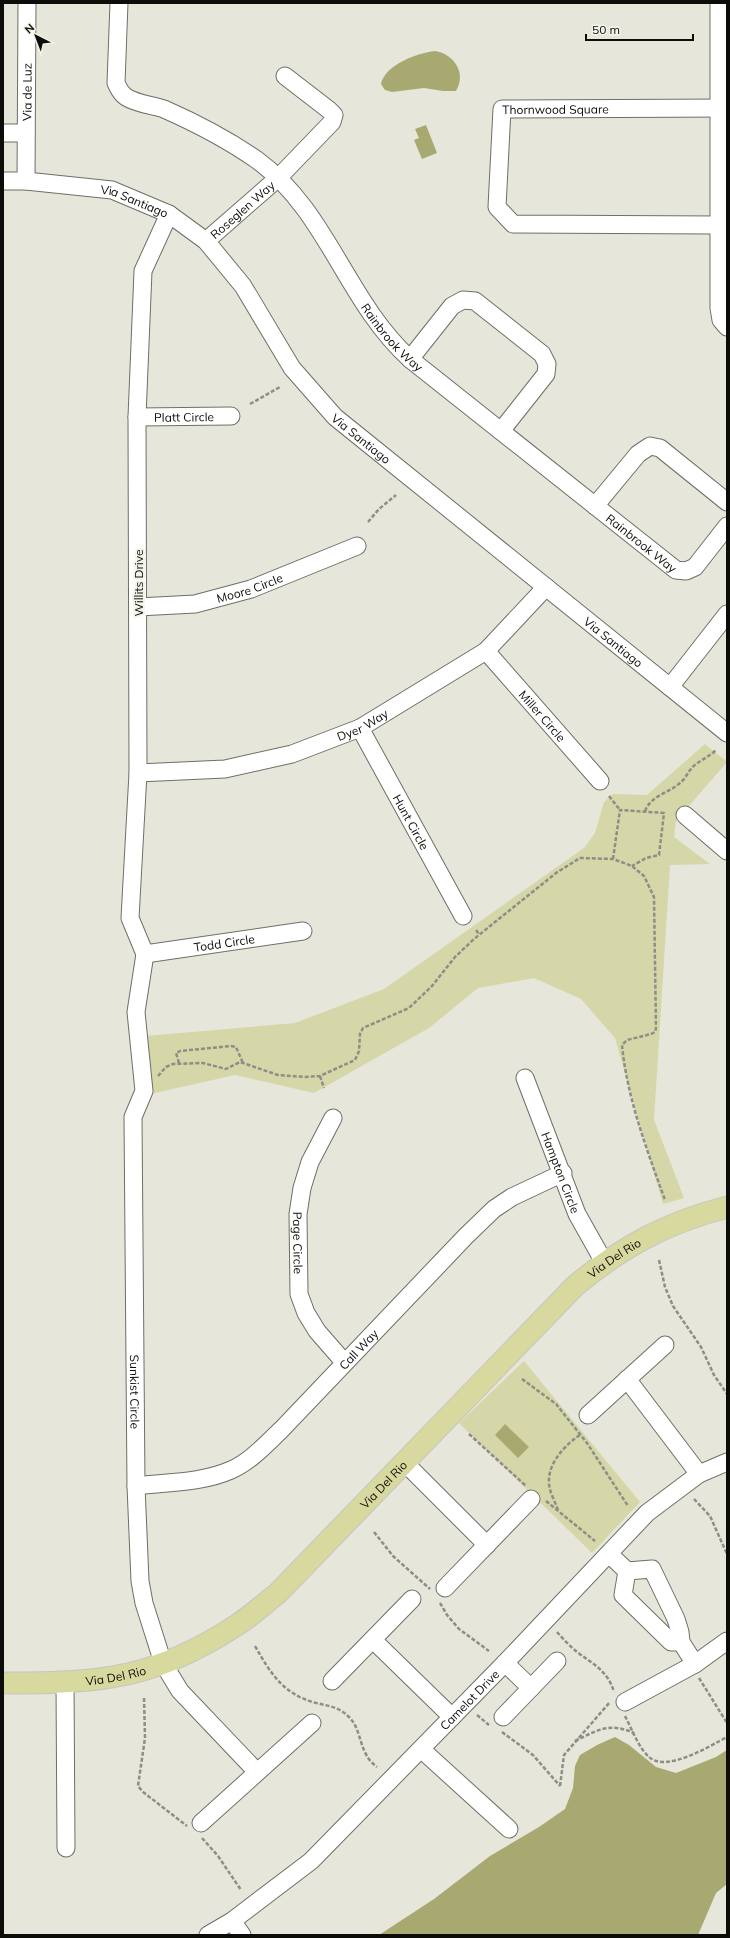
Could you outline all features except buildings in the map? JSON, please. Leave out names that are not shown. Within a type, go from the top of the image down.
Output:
[{"type":"main road","name":"Via Del Rio","points":[[3,1683],[65,1682],[113,1677],[163,1664],[190,1652],[238,1625],[278,1594],[575,1286],[604,1262],[638,1241],[675,1223],[727,1207]]},
{"type":"street","name":"Via de Luz","points":[[26,181],[27,3]]},
{"type":"street","name":"Rainbrook Way","points":[[119,3],[116,83],[120,92],[128,98],[155,106],[200,124],[230,141],[278,178],[312,217],[382,330],[410,359],[676,570],[686,571],[695,567],[727,526]]},
{"type":"street","points":[[719,3],[723,108],[723,174],[718,225],[719,308],[721,320],[727,327]]},
{"type":"street","name":"Roseglen Way","points":[[206,241],[278,178],[332,122],[334,115],[329,110],[285,76]]},
{"type":"street","name":"Thornwood Square","points":[[718,225],[513,224],[497,207],[502,109],[723,108]]},
{"type":"street","points":[[3,133],[26,133]]},
{"type":"street","name":"Via Santiago","points":[[3,182],[26,181],[112,190],[169,214],[206,241],[243,286],[292,368],[335,417],[727,732]]},
{"type":"street","name":"Willits Drive","points":[[145,954],[130,918],[138,773],[138,417],[143,271],[169,214]]},
{"type":"street","points":[[410,359],[452,306],[462,300],[475,301],[542,354],[547,364],[546,374],[501,431]]},
{"type":"street","name":"Platt Circle","points":[[138,417],[230,416]]},
{"type":"street","points":[[595,506],[638,454],[650,446],[660,448],[727,502]]},
{"type":"street","name":"Moore Circle","points":[[138,607],[195,604],[251,590],[357,546]]},
{"type":"street","name":"Dyer Way","points":[[138,773],[225,769],[292,754],[360,728],[486,651],[546,587]]},
{"type":"street","points":[[670,687],[727,614]]},
{"type":"street","name":"Miller Circle","points":[[486,651],[600,781]]},
{"type":"street","name":"Hunt Circle","points":[[360,728],[463,916]]},
{"type":"street","points":[[685,815],[727,851]]},
{"type":"street","name":"Todd Circle","points":[[145,954],[303,931]]},
{"type":"street","name":"Sunkist Circle","points":[[145,954],[136,1012],[144,1091],[134,1118],[136,1486],[140,1581],[144,1603],[163,1664],[180,1691],[257,1772]]},
{"type":"street","name":"Hampton Circle","points":[[525,1078],[563,1173],[577,1214],[604,1262]]},
{"type":"street","name":"Page Circle","points":[[333,1118],[310,1162],[302,1188],[298,1214],[299,1294],[306,1313],[317,1331],[344,1362]]},
{"type":"street","name":"Call Way","points":[[136,1486],[204,1478],[231,1470],[257,1452],[494,1209],[531,1187],[563,1173]]},
{"type":"street","points":[[588,1415],[665,1345]]},
{"type":"street","points":[[627,1379],[699,1474]]},
{"type":"street","points":[[404,1462],[487,1545]]},
{"type":"street","name":"Camelot Drive","points":[[208,1935],[232,1921],[310,1861],[505,1663],[647,1513],[699,1474],[727,1462]]},
{"type":"street","points":[[445,1588],[531,1499]]},
{"type":"street","points":[[608,1554],[627,1571],[652,1569],[676,1619],[680,1632],[680,1642],[693,1665]]},
{"type":"street","points":[[627,1571],[623,1595],[671,1642],[680,1642]]},
{"type":"street","points":[[332,1681],[412,1599]]},
{"type":"street","points":[[373,1640],[452,1717]]},
{"type":"street","points":[[618,1702],[693,1665],[727,1641]]},
{"type":"street","points":[[498,1725],[557,1661]]},
{"type":"street","points":[[505,1663],[531,1688]]},
{"type":"street","points":[[65,1682],[66,1848]]},
{"type":"street","points":[[196,1828],[312,1723]]},
{"type":"street","points":[[421,1749],[509,1829]]},
{"type":"street","points":[[232,1921],[242,1935]]},
{"type":"path","points":[[250,404],[280,387]]},
{"type":"path","points":[[368,522],[379,509],[396,495]]},
{"type":"path","points":[[645,811],[649,803],[661,793],[682,782],[694,765],[708,758],[716,750]]},
{"type":"path","points":[[609,796],[620,810],[613,859]]},
{"type":"path","points":[[620,810],[664,813],[659,856],[646,858],[632,866]]},
{"type":"path","points":[[156,1083],[158,1077],[166,1067],[179,1063],[202,1063],[226,1069],[236,1063],[243,1063],[278,1075],[305,1077],[320,1076],[355,1060],[359,1051],[360,1034],[366,1025],[391,1017],[409,1008],[432,986],[455,957],[480,934],[556,873],[580,858],[613,859],[632,866],[639,871],[647,880],[654,897],[656,1028],[655,1032],[651,1034],[632,1038],[624,1042],[624,1061],[642,1134],[665,1200]]},
{"type":"path","points":[[476,930],[480,934]]},
{"type":"path","points":[[179,1063],[176,1053],[180,1051],[232,1046],[236,1047],[243,1063]]},
{"type":"path","points":[[320,1076],[324,1088]]},
{"type":"path","points":[[659,1260],[668,1296],[673,1306],[701,1347],[714,1375],[727,1394]]},
{"type":"path","points":[[522,1379],[551,1399],[580,1434],[628,1506]]},
{"type":"path","points":[[558,1511],[549,1487],[548,1479],[561,1452],[568,1442],[580,1434]]},
{"type":"path","points":[[694,1499],[710,1516],[727,1554]]},
{"type":"path","points":[[255,1646],[273,1675],[287,1690],[307,1700],[340,1709],[348,1716],[356,1726],[367,1756],[377,1767]]},
{"type":"path","points":[[693,1665],[727,1724]]},
{"type":"path","points":[[144,1698],[145,1738],[138,1786],[143,1792],[196,1828],[212,1848],[241,1890]]},
{"type":"path","points":[[477,1715],[498,1725],[533,1755],[560,1786],[562,1761],[564,1755],[574,1741],[618,1702]]},
{"type":"path","points":[[574,1741],[607,1727],[620,1728],[634,1734]]},
{"type":"shaded area","points":[[435,51],[448,56],[457,65],[460,78],[456,91],[443,91],[424,88],[392,92],[385,90],[381,84],[384,77],[395,66],[411,57]]},
{"type":"shaded area","points":[[426,125],[437,153],[422,159],[414,140],[419,138],[415,129]]},
{"type":"shaded area","points":[[705,744],[727,762],[676,821],[674,837],[710,864],[670,865],[654,1120],[684,1198],[663,1204],[615,1038],[581,999],[534,978],[478,988],[429,1028],[314,1093],[235,1075],[146,1095],[146,1036],[295,1023],[384,989],[584,848],[595,833],[604,802],[613,794],[647,795]]},
{"type":"shaded area","points":[[524,1361],[640,1502],[592,1553],[459,1423]]},
{"type":"shaded area","points":[[505,1424],[529,1447],[518,1458],[495,1435]]},
{"type":"shaded area","points":[[615,1737],[629,1745],[656,1767],[676,1773],[716,1757],[727,1750],[727,1884],[716,1893],[698,1935],[379,1935],[434,1899],[490,1856],[539,1827],[565,1809],[573,1788],[575,1766],[580,1755]]}]
